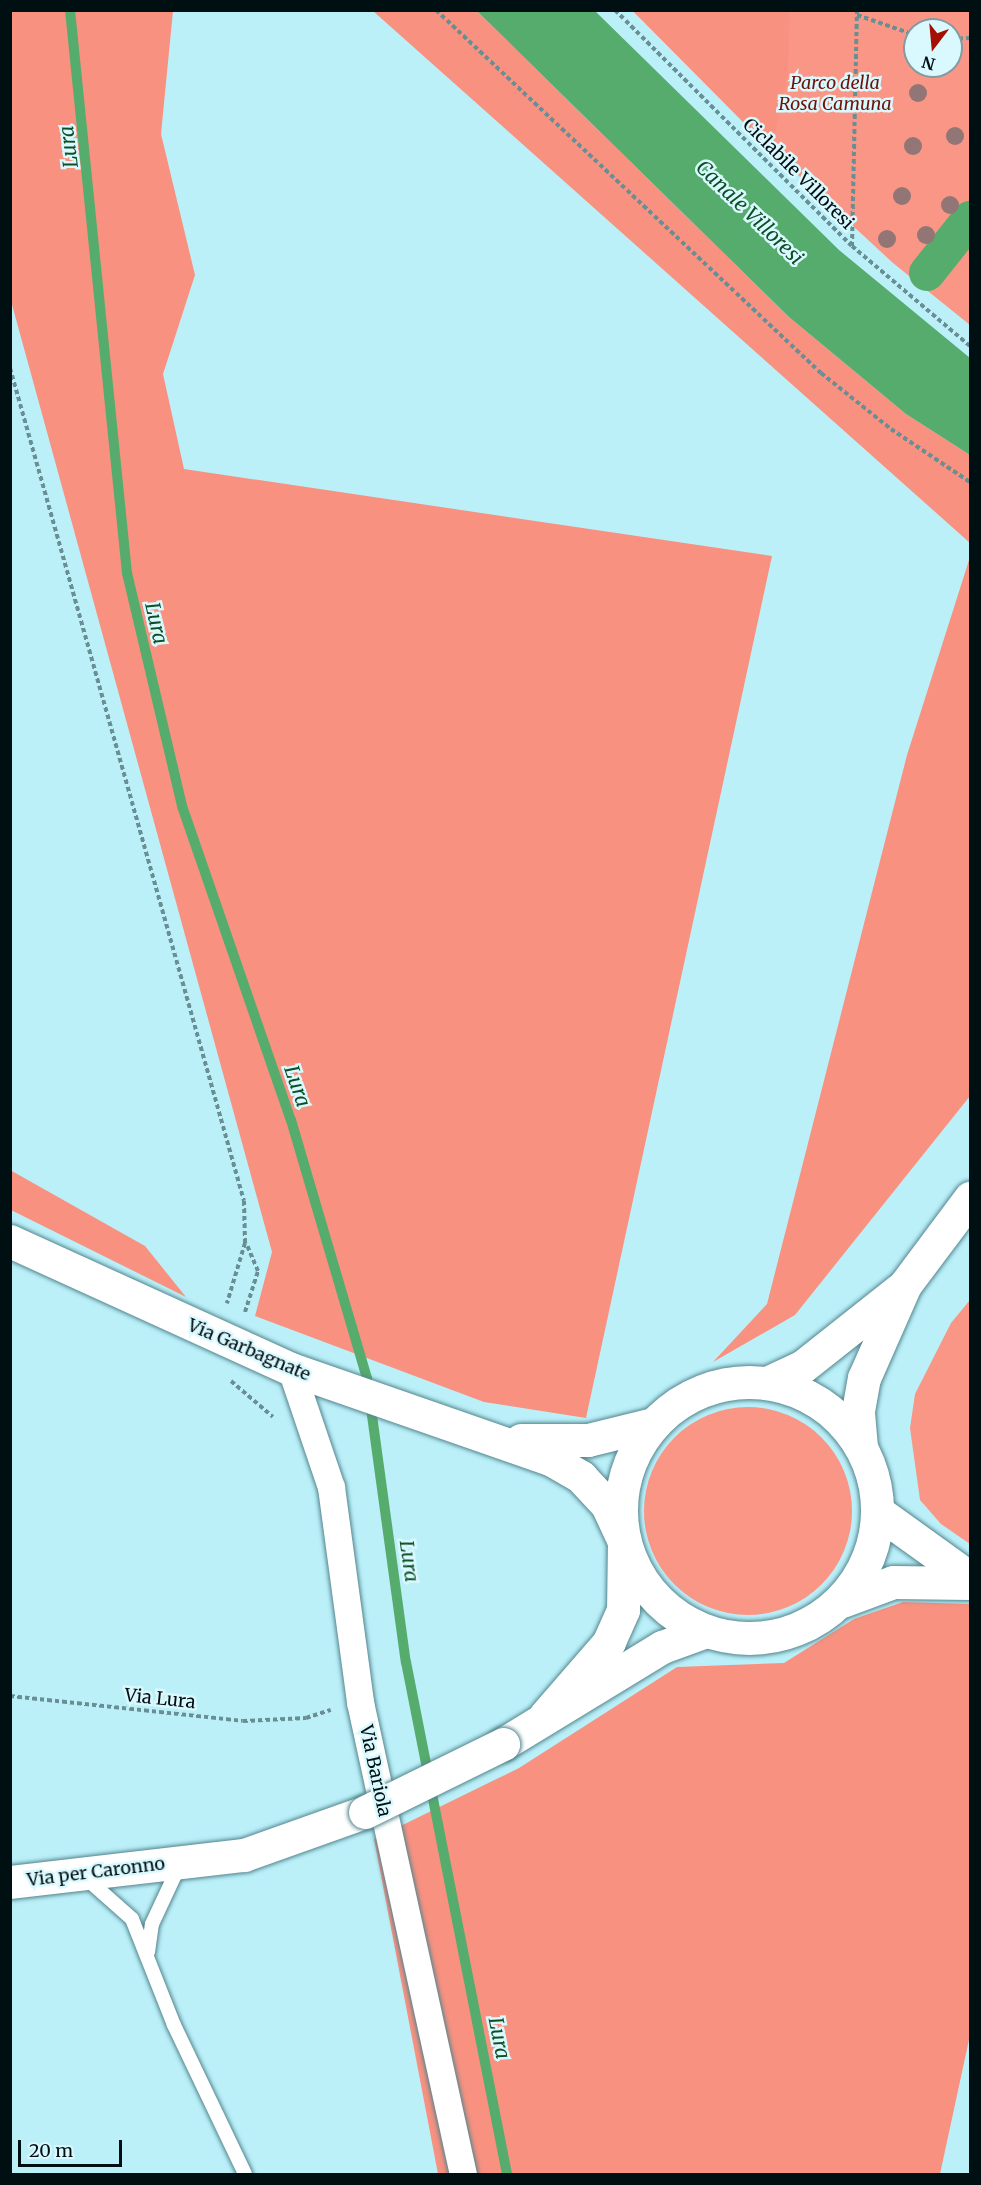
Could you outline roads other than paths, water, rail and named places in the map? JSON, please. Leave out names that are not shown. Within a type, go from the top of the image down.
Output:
[{"type":"main road","points":[[840,1602],[873,1545],[878,1512],[874,1478],[861,1447],[858,1411],[864,1378],[905,1285],[970,1198]]},
{"type":"main road","name":"Via Garbagnate","points":[[10,1241],[212,1336],[291,1369],[417,1417],[495,1439],[581,1477],[607,1505],[654,1596],[706,1631]]},
{"type":"main road","points":[[767,1383],[802,1367],[905,1285]]},
{"type":"main road","points":[[545,1716],[609,1642],[623,1610],[624,1479],[653,1424],[695,1395],[725,1384],[767,1383],[804,1394],[829,1410],[861,1447]]},
{"type":"main road","name":"Via Garbagnate","points":[[495,1439],[588,1440],[653,1424]]},
{"type":"main road","points":[[878,1512],[970,1578]]},
{"type":"main road","points":[[545,1716],[662,1647],[706,1631],[741,1638],[777,1636],[811,1623],[840,1602],[893,1582],[970,1583]]},
{"type":"main road","name":"Via per Caronno","points":[[10,1882],[244,1855],[365,1812],[503,1744],[545,1716]]},
{"type":"street","name":"Via Bariola","points":[[291,1369],[331,1487],[360,1702],[463,2175]]},
{"type":"lane","points":[[148,1957],[152,1924],[182,1861]]},
{"type":"lane","points":[[78,1874],[119,1902],[148,1957],[246,2175]]},
{"type":"water","name":"Canale Villoresi","points":[[477,11],[595,11],[839,250],[970,358],[970,455],[906,414],[789,317]]},
{"type":"waterway","name":"Lura","points":[[70,10],[127,573],[182,806],[291,1120],[367,1379],[406,1662],[507,2174]]},
{"type":"waterway","points":[[927,273],[970,219]]},
{"type":"park label","name":"Parco della Rosa Camuna","points":[[835,94]]}]
